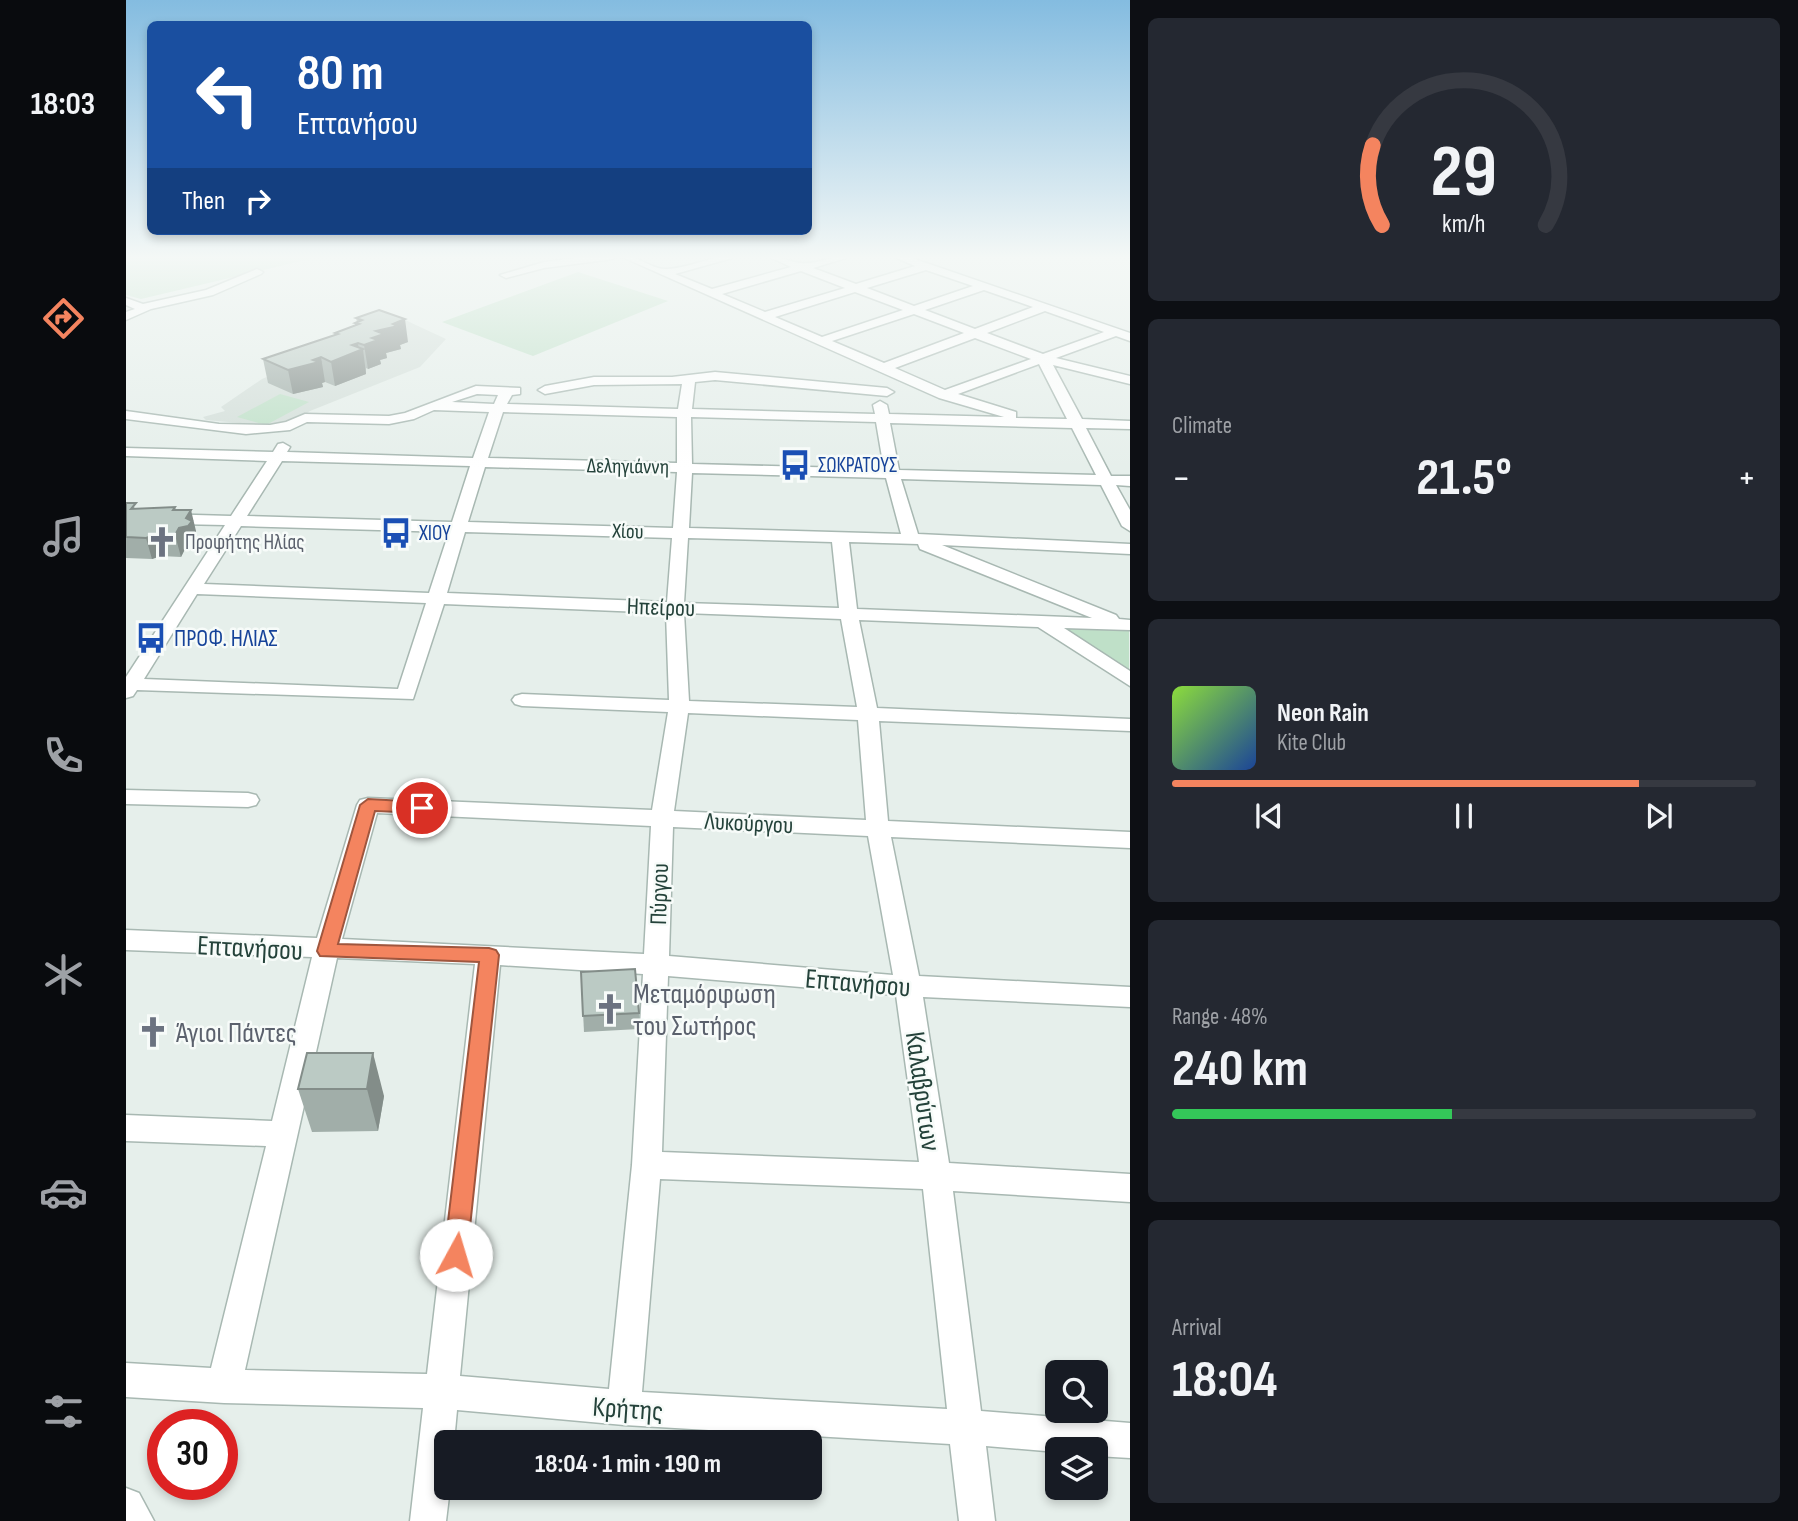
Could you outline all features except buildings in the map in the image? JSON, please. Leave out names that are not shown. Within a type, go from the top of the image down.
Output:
[{"type":"street","points":[[790,327],[946,395],[1034,423]]},
{"type":"street","points":[[821,341],[863,327]]},
{"type":"street","points":[[960,327],[1043,359],[1129,380]]},
{"type":"street","points":[[884,368],[992,327]]},
{"type":"street","points":[[1102,327],[1129,337]]},
{"type":"street","points":[[915,393],[946,395],[1116,332]]},
{"type":"street","points":[[1043,359],[1129,526]]},
{"type":"street","points":[[545,390],[594,381],[690,380],[699,377],[736,376],[883,392],[882,419],[892,473],[911,539],[1128,625]]},
{"type":"street","name":"Πύργου","points":[[624,1408],[647,1165],[662,819],[678,706],[675,608],[685,468],[684,415],[690,380]]},
{"type":"street","points":[[126,415],[267,431],[298,425],[305,418],[389,420],[409,416],[476,390],[511,391],[497,410],[406,695],[128,687]]},
{"type":"street","points":[[431,407],[1129,425]]},
{"type":"street","points":[[126,464],[192,424]]},
{"type":"street","points":[[128,687],[276,456],[300,429],[298,425]]},
{"type":"street","name":"Δεληγιάννη","points":[[126,453],[1129,481]]},
{"type":"street","name":"Χίου","points":[[126,518],[911,539],[1129,550]]},
{"type":"street","name":"Καλαβρύτων","points":[[840,538],[849,614],[868,714],[878,830],[908,986],[936,1176],[977,1521]]},
{"type":"street","name":"Ηπείρου","points":[[192,589],[1128,625]]},
{"type":"street","points":[[1043,622],[1129,680]]},
{"type":"street","points":[[522,700],[1129,725]]},
{"type":"street","points":[[126,797],[248,800]]},
{"type":"street","name":"Λυκούργου","points":[[326,951],[368,805],[1129,841]]},
{"type":"street","name":"Επτανήσου","points":[[126,940],[326,951],[489,955],[656,965],[908,986],[1129,997]]},
{"type":"street","points":[[224,1386],[326,951]]},
{"type":"street","points":[[428,1521],[489,955]]},
{"type":"street","points":[[126,1128],[283,1134]]},
{"type":"street","points":[[647,1165],[936,1176],[1129,1188]]},
{"type":"street","name":"Κρήτης","points":[[126,1380],[224,1386],[440,1391],[624,1408],[964,1427],[1129,1441]]},
{"type":"street","points":[[126,1506],[136,1521]]},
{"type":"shaded area","points":[[384,327],[420,327],[446,339],[420,367],[310,411],[300,418],[272,426],[206,420],[203,417],[225,411],[221,407],[262,379]]},
{"type":"green space","points":[[455,327],[604,327],[533,356]]},
{"type":"green space","points":[[280,394],[309,402],[266,425],[237,417]]},
{"type":"green space","points":[[1057,626],[1129,631],[1129,673]]},
{"type":"place","name":"ΣΩΚΡΑΤΟΥΣ","points":[[795,465]]},
{"type":"place","name":"ΧΙΟΥ","points":[[396,533]]},
{"type":"place","name":"Προφήτης Ηλίας","points":[[162,542]]},
{"type":"place","name":"ΠΡΟΦ. ΗΛΙΑΣ","points":[[151,638]]},
{"type":"place","name":"Μεταμόρφωση του Σωτήρος","points":[[610,1009]]},
{"type":"place","name":"Άγιοι Πάντες","points":[[153,1032]]},
{"type":"route","points":[[422,808],[368,805],[326,951],[489,955],[456,1255]]}]
